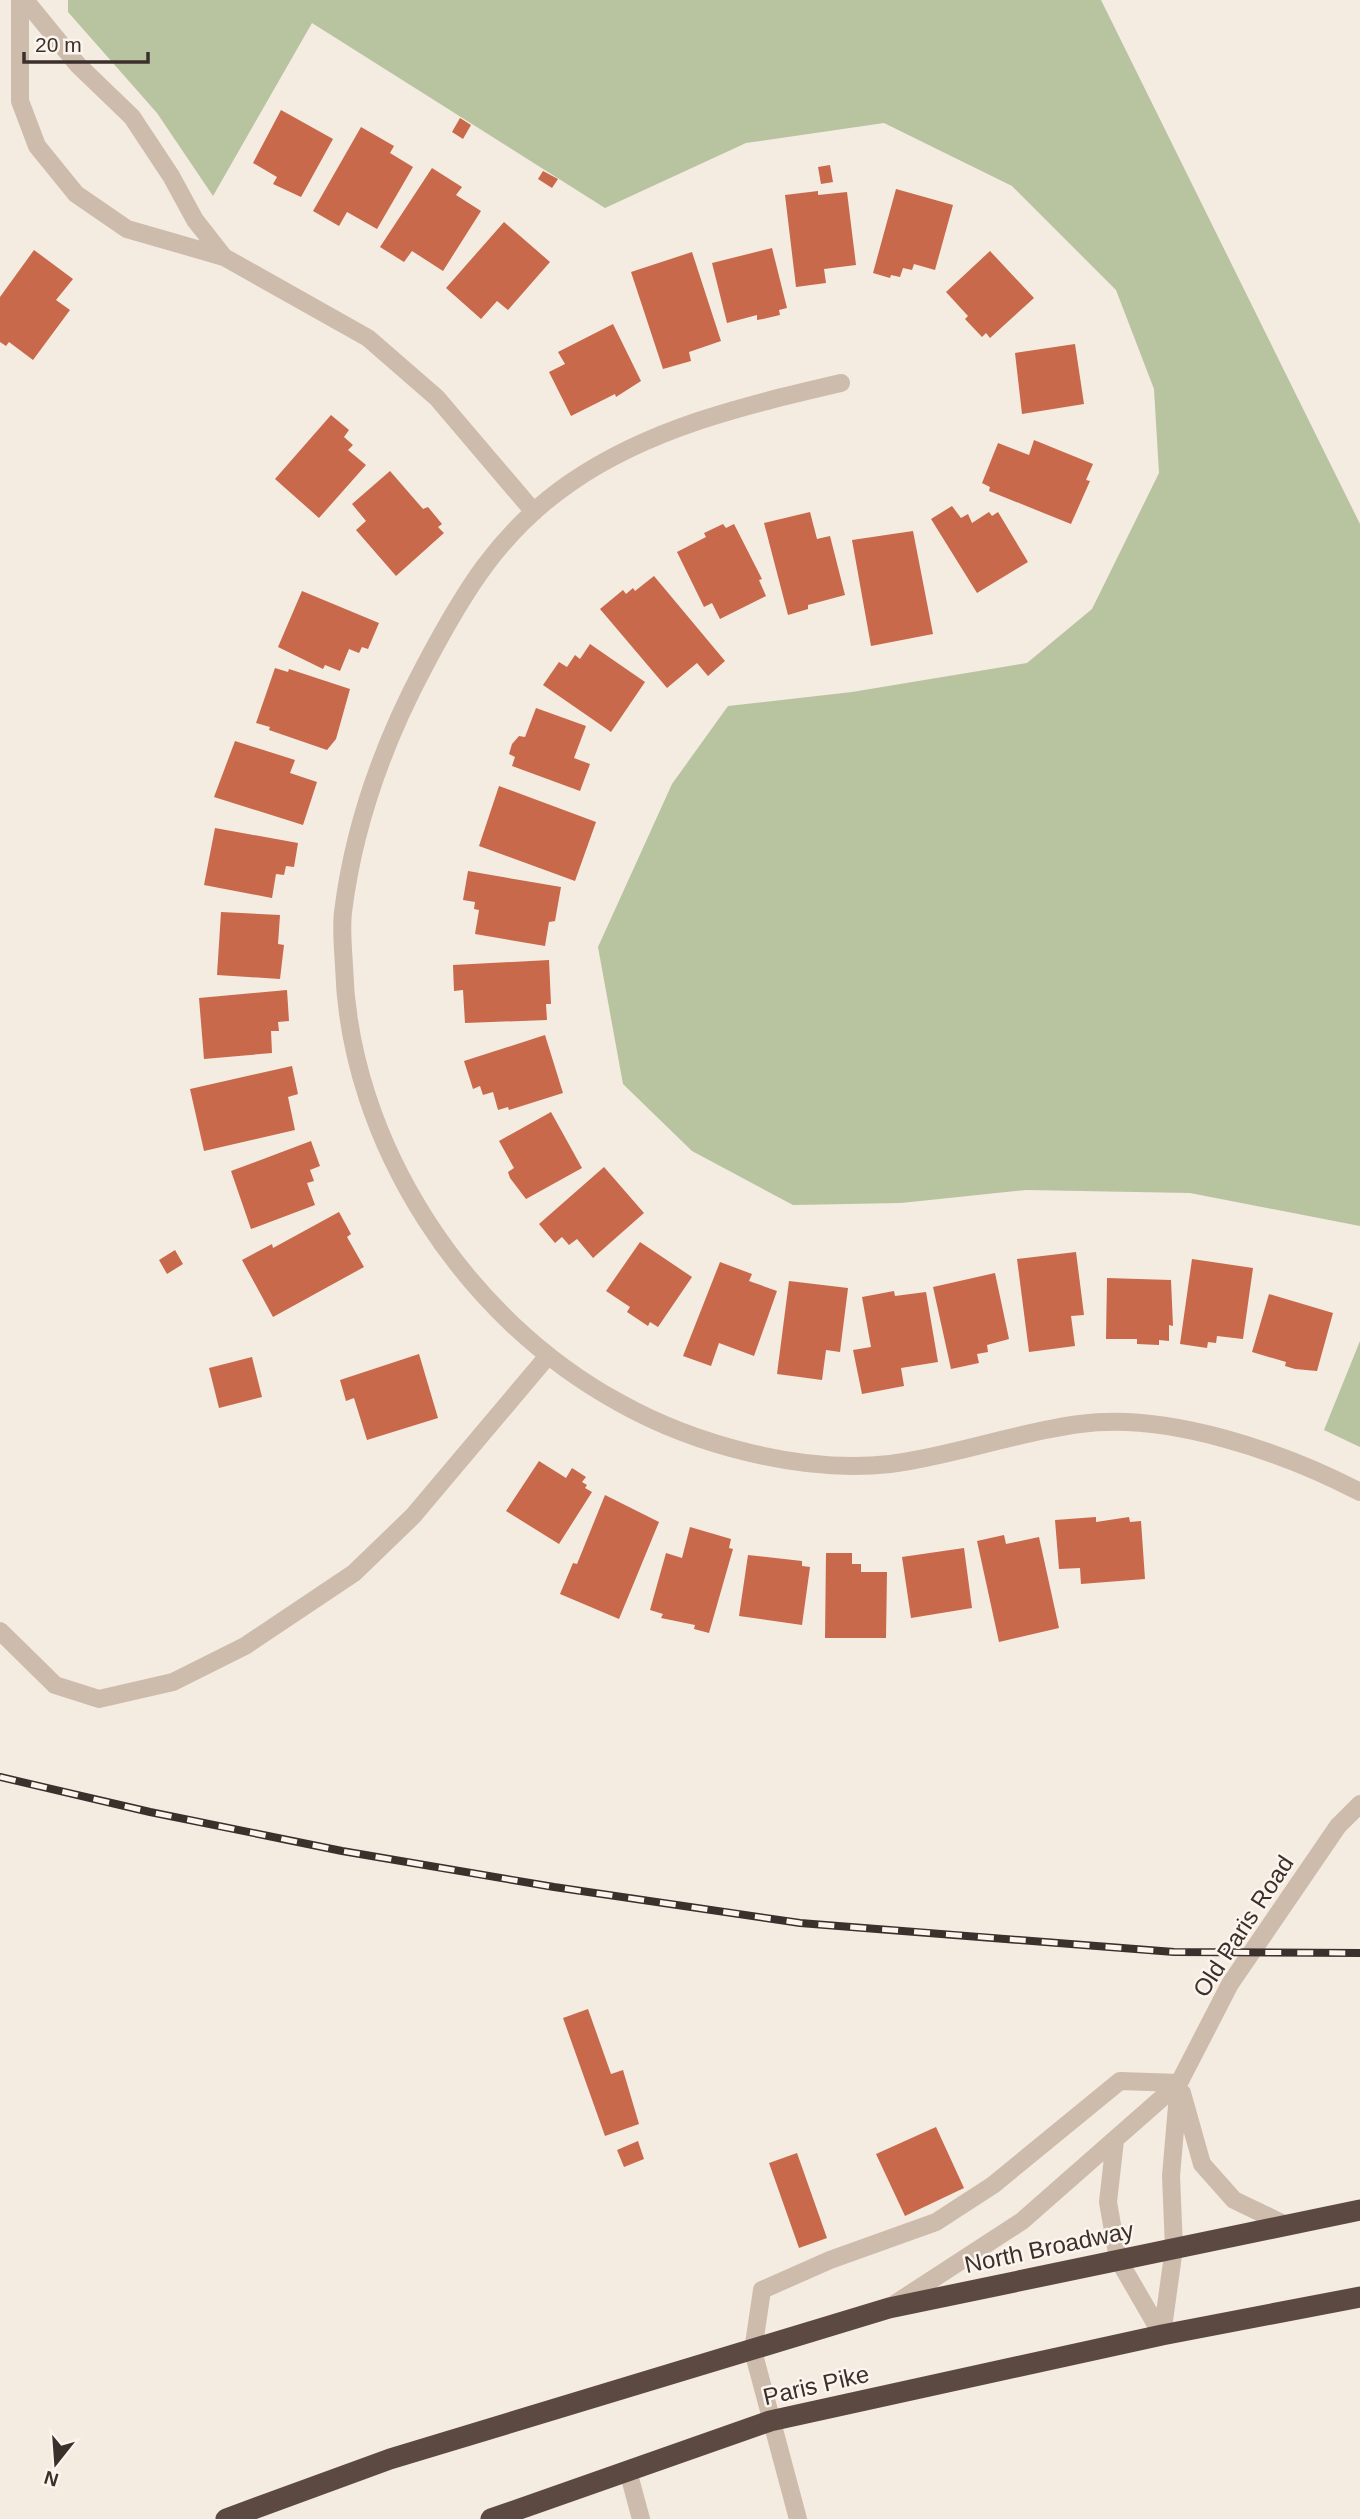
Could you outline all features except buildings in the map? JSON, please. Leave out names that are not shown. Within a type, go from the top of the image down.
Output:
[{"type":"highway","name":"North Broadway","points":[[753,2351],[889,2308],[1360,2210]]},
{"type":"highway","points":[[1161,2335],[1360,2297]]},
{"type":"highway","name":"Paris Pike","points":[[491,2519],[770,2421],[1161,2335]]},
{"type":"highway","name":"Paris Pike","points":[[226,2519],[390,2459],[753,2351]]},
{"type":"street","points":[[22,0],[78,65],[132,117],[171,176],[195,220],[224,257]]},
{"type":"street","points":[[22,0],[20,101],[37,146],[76,194],[127,229],[224,257],[368,338],[437,398],[534,512]]},
{"type":"street","points":[[841,383],[730,409],[648,439],[570,482],[534,512],[488,559],[463,593],[394,724],[370,790],[342,916],[349,1033],[361,1081],[379,1127],[411,1191],[464,1272],[515,1329],[547,1357],[616,1402],[668,1428],[731,1448],[793,1460],[890,1464],[1083,1423],[1163,1426],[1231,1440],[1295,1460],[1360,1492]]},
{"type":"street","points":[[0,1632],[55,1685],[99,1699],[173,1682],[197,1670],[292,1617],[354,1573],[413,1516],[547,1357]]},
{"type":"street","name":"Old Paris Road","points":[[889,2308],[1022,2221],[1179,2083],[1230,1984],[1338,1826],[1360,1804]]},
{"type":"street","points":[[798,2519],[753,2351],[762,2290],[830,2260],[936,2222],[993,2185],[1120,2081],[1179,2083],[1202,2164],[1234,2200],[1286,2225]]},
{"type":"street","name":"Old Paris Road","points":[[1161,2335],[1174,2248],[1171,2176],[1179,2083]]},
{"type":"street","points":[[1115,2140],[1108,2202],[1118,2259],[1161,2335]]},
{"type":"street","points":[[628,2471],[641,2519]]},
{"type":"green space","points":[[68,0],[1101,0],[1360,524],[1360,1226],[1190,1193],[1026,1190],[901,1203],[793,1205],[692,1151],[623,1084],[598,947],[672,784],[728,706],[852,692],[1027,663],[1092,609],[1159,473],[1154,389],[1116,290],[1012,186],[884,123],[746,143],[605,208],[312,23],[213,196],[157,113],[68,12]]},
{"type":"green space","points":[[1360,1341],[1360,1447],[1324,1430]]},
{"type":"railway","points":[[0,1777],[150,1812],[342,1851],[554,1887],[800,1923],[1174,1952],[1360,1953]]}]
